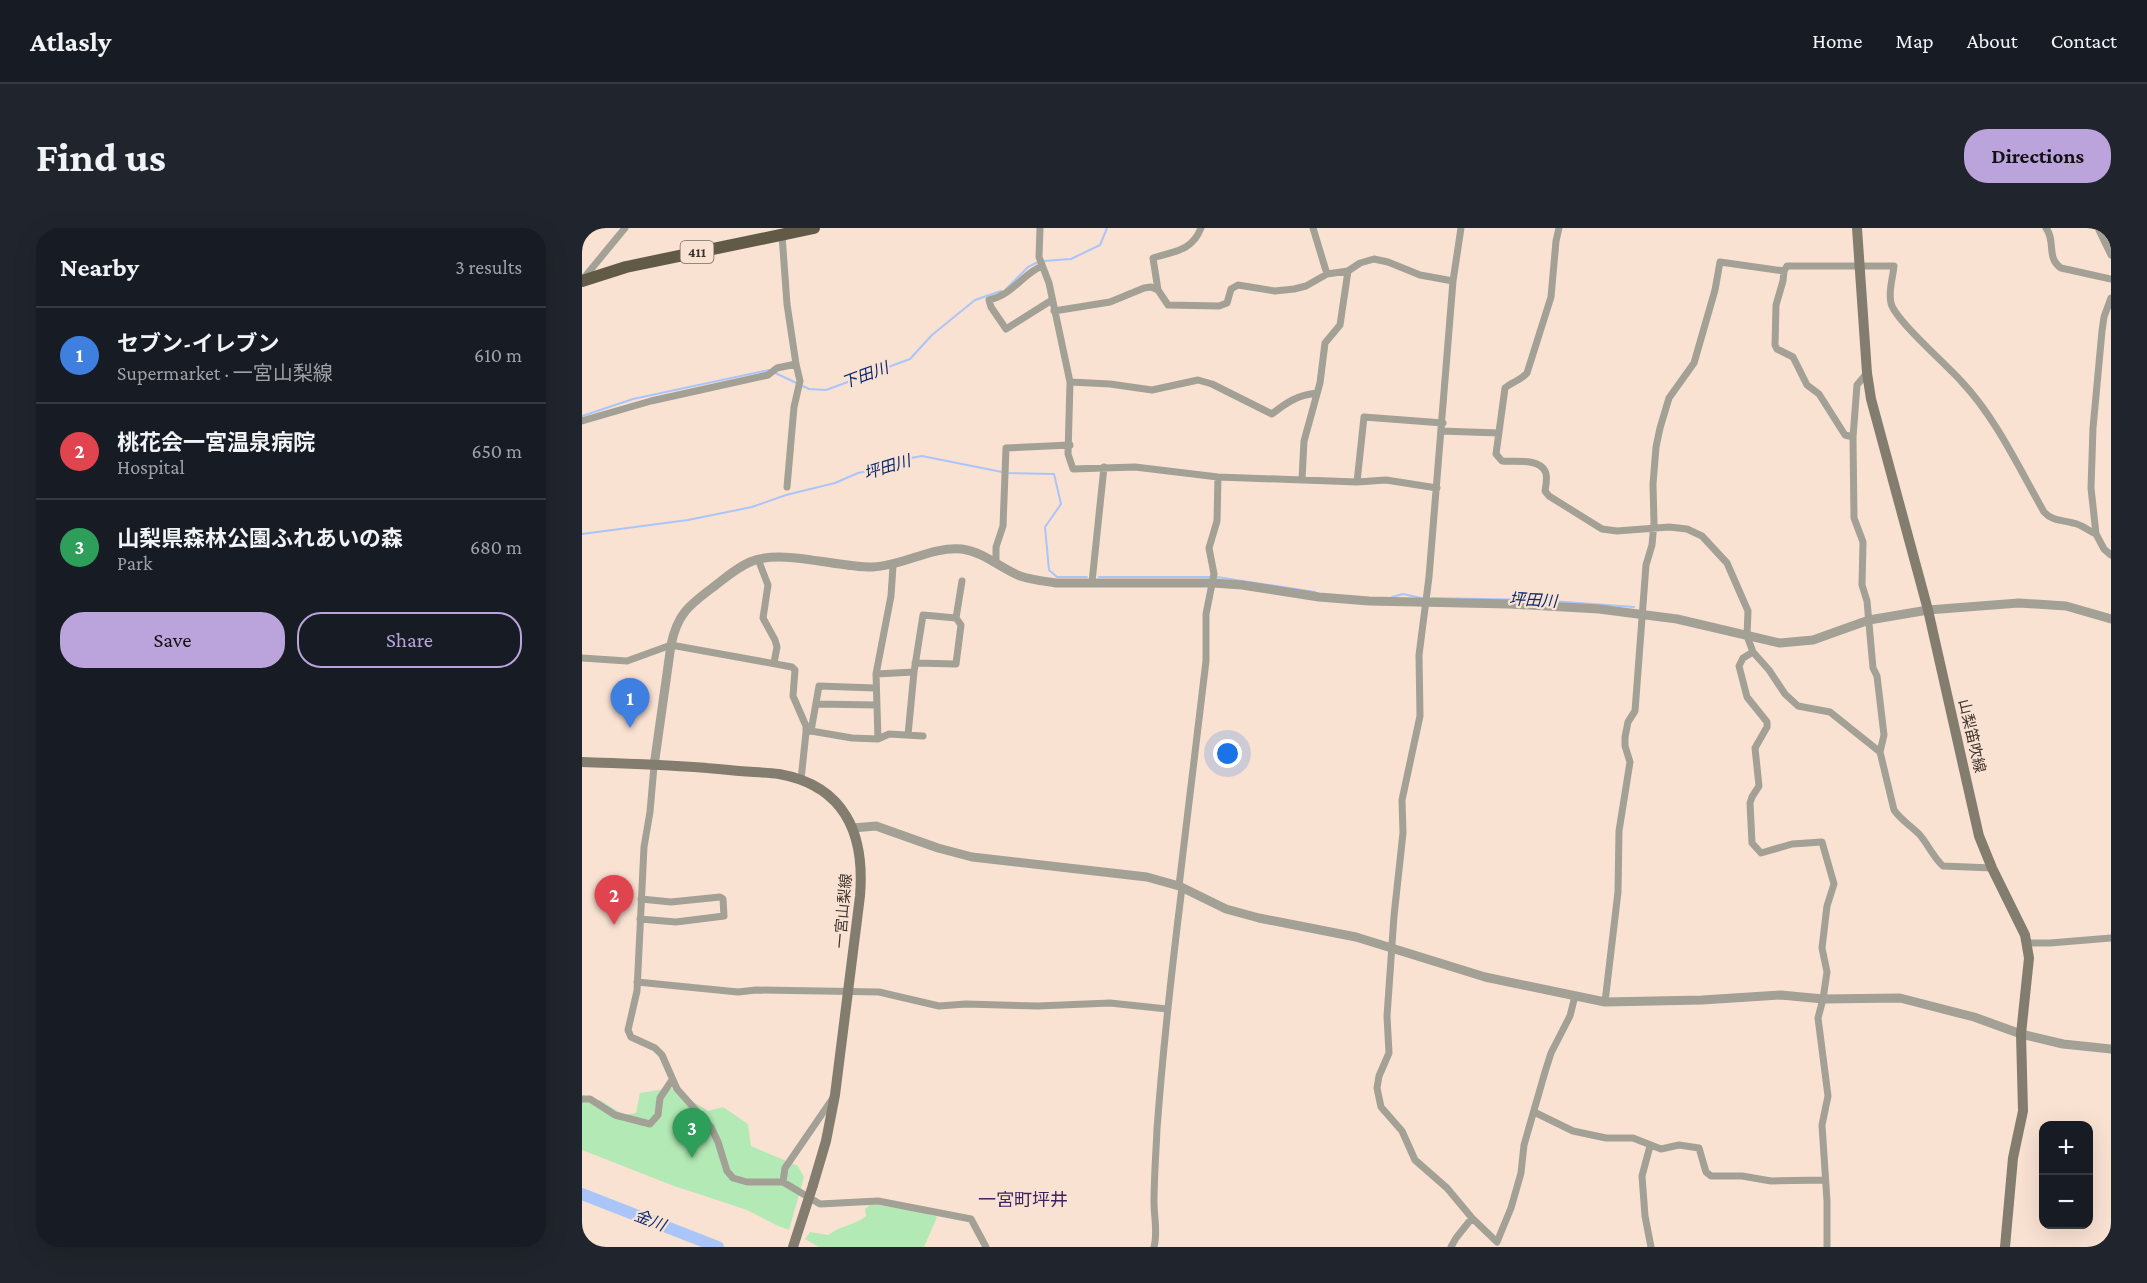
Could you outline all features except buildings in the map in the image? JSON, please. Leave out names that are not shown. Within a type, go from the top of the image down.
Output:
[{"type":"highway","name":"411","points":[[582,281],[626,267],[814,228]]},
{"type":"main road","name":"山梨笛吹線","points":[[1857,228],[1867,373],[1876,422],[1928,610],[1977,826],[1992,868],[2027,943],[2028,966],[2021,1034],[2024,1097],[2013,1158],[2005,1247]]},
{"type":"main road","name":"一宮山梨線","points":[[582,762],[778,774],[801,780],[821,789],[843,809],[853,828],[859,848],[862,877],[853,966],[835,1095],[826,1141],[793,1247]]},
{"type":"street","points":[[582,281],[590,268],[626,228]]},
{"type":"street","points":[[1040,228],[1039,257],[1049,283],[1070,382],[1068,454],[1073,469],[1135,467],[1218,477],[1357,482],[1386,480],[1437,488]]},
{"type":"street","points":[[1202,228],[1197,239],[1189,247],[1154,258],[1158,290],[1168,305],[1219,306],[1227,303],[1231,289],[1238,285],[1284,291],[1306,286],[1327,274],[1348,271],[1360,263],[1374,259],[1420,275],[1453,281]]},
{"type":"street","points":[[1313,228],[1327,274]]},
{"type":"street","points":[[1461,228],[1453,281],[1437,488],[1419,655],[1420,716],[1402,800],[1403,833],[1387,1016],[1389,1053],[1378,1081],[1379,1101],[1386,1114],[1402,1131],[1415,1160],[1447,1188],[1472,1218],[1497,1242],[1511,1208],[1521,1173],[1524,1145],[1545,1071],[1570,1016],[1575,996]]},
{"type":"street","points":[[1559,228],[1551,297],[1527,373],[1523,378],[1512,382],[1505,388],[1496,454],[1502,461],[1538,464],[1545,469],[1545,491],[1549,496],[1602,529],[1617,531],[1669,527],[1687,529],[1702,536],[1727,563],[1748,611],[1747,636],[1753,652],[1769,670],[1785,694],[1798,706],[1830,712],[1880,752]]},
{"type":"street","points":[[2046,228],[2049,232],[2052,255],[2056,265],[2111,279]]},
{"type":"street","points":[[2098,228],[2111,255]]},
{"type":"street","points":[[782,235],[787,304],[800,385],[794,406],[788,486]]},
{"type":"street","points":[[1605,1002],[1618,892],[1619,831],[1630,762],[1625,737],[1628,722],[1635,711],[1646,565],[1654,529],[1653,484],[1660,428],[1669,398],[1694,363],[1715,290],[1720,262],[1784,271]]},
{"type":"street","points":[[1042,266],[1034,269],[1008,292],[989,300],[991,307],[1006,328],[1052,300]]},
{"type":"street","points":[[1853,437],[1845,435],[1819,394],[1807,385],[1793,357],[1777,349],[1775,345],[1776,305],[1787,266],[1894,266],[1890,303],[1899,317],[1931,352],[1962,381],[1990,419],[2044,513],[2061,522],[2075,523],[2096,534]]},
{"type":"street","points":[[1302,479],[1304,441],[1317,393],[1325,343],[1340,325],[1348,271]]},
{"type":"street","points":[[1054,311],[1110,302],[1144,288],[1151,287],[1158,290]]},
{"type":"street","points":[[2111,298],[2104,317],[2093,428],[2091,488],[2096,534],[2104,549],[2111,555]]},
{"type":"street","points":[[582,421],[651,401],[768,375],[777,368],[796,364]]},
{"type":"street","points":[[1867,373],[1857,385],[1853,437],[1854,518],[1863,542],[1862,585],[1869,620],[1872,668],[1877,676],[1884,735],[1880,752],[1894,810],[1899,818],[1919,835],[1943,866],[1992,868]]},
{"type":"street","points":[[1070,382],[1110,384],[1152,390],[1198,380],[1212,384],[1272,414],[1286,402],[1301,395],[1317,393]]},
{"type":"street","points":[[1357,482],[1364,417],[1499,433]]},
{"type":"street","points":[[996,563],[996,547],[1003,526],[1006,448],[1070,444]]},
{"type":"street","points":[[1092,582],[1104,467]]},
{"type":"street","points":[[1154,1247],[1157,1236],[1154,1200],[1157,1129],[1167,1009],[1206,661],[1206,614],[1213,579],[1209,548],[1217,521],[1218,477]]},
{"type":"street","points":[[986,1247],[971,1219],[878,1201],[820,1204],[783,1182],[738,1180],[730,1175],[711,1127],[680,1093],[659,1051],[629,1034],[637,982],[644,847],[671,645],[680,617],[687,608],[736,569],[758,559],[793,559],[871,567],[893,566],[931,554],[961,549],[979,554],[1022,577],[1038,581],[1213,579],[1319,597],[1369,601],[1599,609],[1712,626],[1780,643],[1824,637],[1869,620],[1928,610],[2034,603],[2066,606],[2111,620]]},
{"type":"street","points":[[758,559],[768,585],[764,618],[777,647],[774,663]]},
{"type":"street","points":[[878,739],[876,674],[891,596],[893,566]]},
{"type":"street","points":[[915,663],[956,664],[961,625],[956,618],[962,581]]},
{"type":"street","points":[[909,735],[915,663],[923,615],[956,618]]},
{"type":"street","points":[[582,658],[627,661],[671,645],[792,667],[795,670],[793,696],[809,732]]},
{"type":"street","points":[[1753,652],[1743,658],[1739,666],[1747,697],[1767,722],[1767,727],[1755,748],[1759,786],[1750,803],[1752,843],[1761,853],[1792,844],[1822,842],[1834,884],[1827,906],[1822,948],[1827,972],[1818,1018],[1828,1096],[1822,1125],[1827,1247]]},
{"type":"street","points":[[876,674],[914,672]]},
{"type":"street","points":[[801,780],[819,686],[875,688]]},
{"type":"street","points":[[816,704],[876,705]]},
{"type":"street","points":[[809,732],[878,739],[889,734],[923,736]]},
{"type":"street","points":[[853,828],[876,826],[938,848],[972,857],[1147,877],[1181,886],[1226,909],[1259,918],[1356,937],[1485,977],[1605,1002],[1702,1000],[1781,994],[1823,999],[1900,998],[1974,1017],[2021,1034],[2063,1044],[2111,1049]]},
{"type":"street","points":[[640,919],[676,922],[724,916],[723,899],[720,897],[671,902],[641,899]]},
{"type":"street","points":[[2027,943],[2111,938]]},
{"type":"street","points":[[637,982],[738,992],[848,990],[891,994],[939,1006],[1110,1003],[1167,1009]]},
{"type":"street","points":[[582,1099],[590,1099],[615,1114],[650,1124],[658,1115],[660,1098],[672,1080]]},
{"type":"street","points":[[783,1182],[785,1168],[835,1095]]},
{"type":"street","points":[[1534,1112],[1573,1131],[1606,1138],[1633,1138],[1661,1149],[1679,1145],[1699,1148],[1706,1172],[1711,1176],[1742,1176],[1771,1181],[1825,1180]]},
{"type":"street","points":[[1650,1146],[1642,1176],[1645,1216],[1651,1247]]},
{"type":"street","points":[[1451,1247],[1472,1218]]},
{"type":"green space","points":[[671,1088],[708,1111],[723,1107],[748,1124],[751,1146],[798,1166],[804,1177],[789,1230],[747,1210],[674,1186],[582,1150],[582,1099],[600,1100],[624,1115],[636,1113],[640,1093]]},
{"type":"green space","points":[[871,1204],[922,1212],[937,1217],[924,1247],[819,1247],[805,1239],[810,1232],[828,1235],[857,1222],[866,1216],[865,1209]]},
{"type":"waterway","name":"下田川","points":[[1044,261],[1071,259],[1100,245],[1107,228]]},
{"type":"waterway","name":"下田川","points":[[1006,289],[1028,267],[1038,262]]},
{"type":"waterway","name":"下田川","points":[[582,416],[633,399],[769,370],[809,389],[826,390],[910,359],[932,335],[975,300],[1001,291]]},
{"type":"waterway","name":"坪田川","points":[[582,534],[688,520],[752,507],[786,495],[835,483],[858,473],[901,464],[911,458],[922,456],[1007,473],[1054,474],[1061,504],[1045,527],[1049,570],[1057,577],[1087,577]]},
{"type":"waterway","name":"坪田川","points":[[1099,577],[1211,577]]},
{"type":"waterway","name":"坪田川","points":[[1217,577],[1315,592]]},
{"type":"waterway","name":"坪田川","points":[[1392,597],[1403,594],[1421,598]]},
{"type":"waterway","name":"坪田川","points":[[1432,598],[1537,600],[1634,607]]},
{"type":"waterway","name":"金川","points":[[582,1194],[718,1247]]},
{"type":"place","name":"セブン-イレブン","points":[[630,728]]},
{"type":"place","name":"桃花会一宮温泉病院","points":[[614,925]]},
{"type":"place","name":"山梨県森林公園ふれあいの森","points":[[692,1158]]},
{"type":"district","name":"一宮町坪井","points":[[1023,1200]]}]
